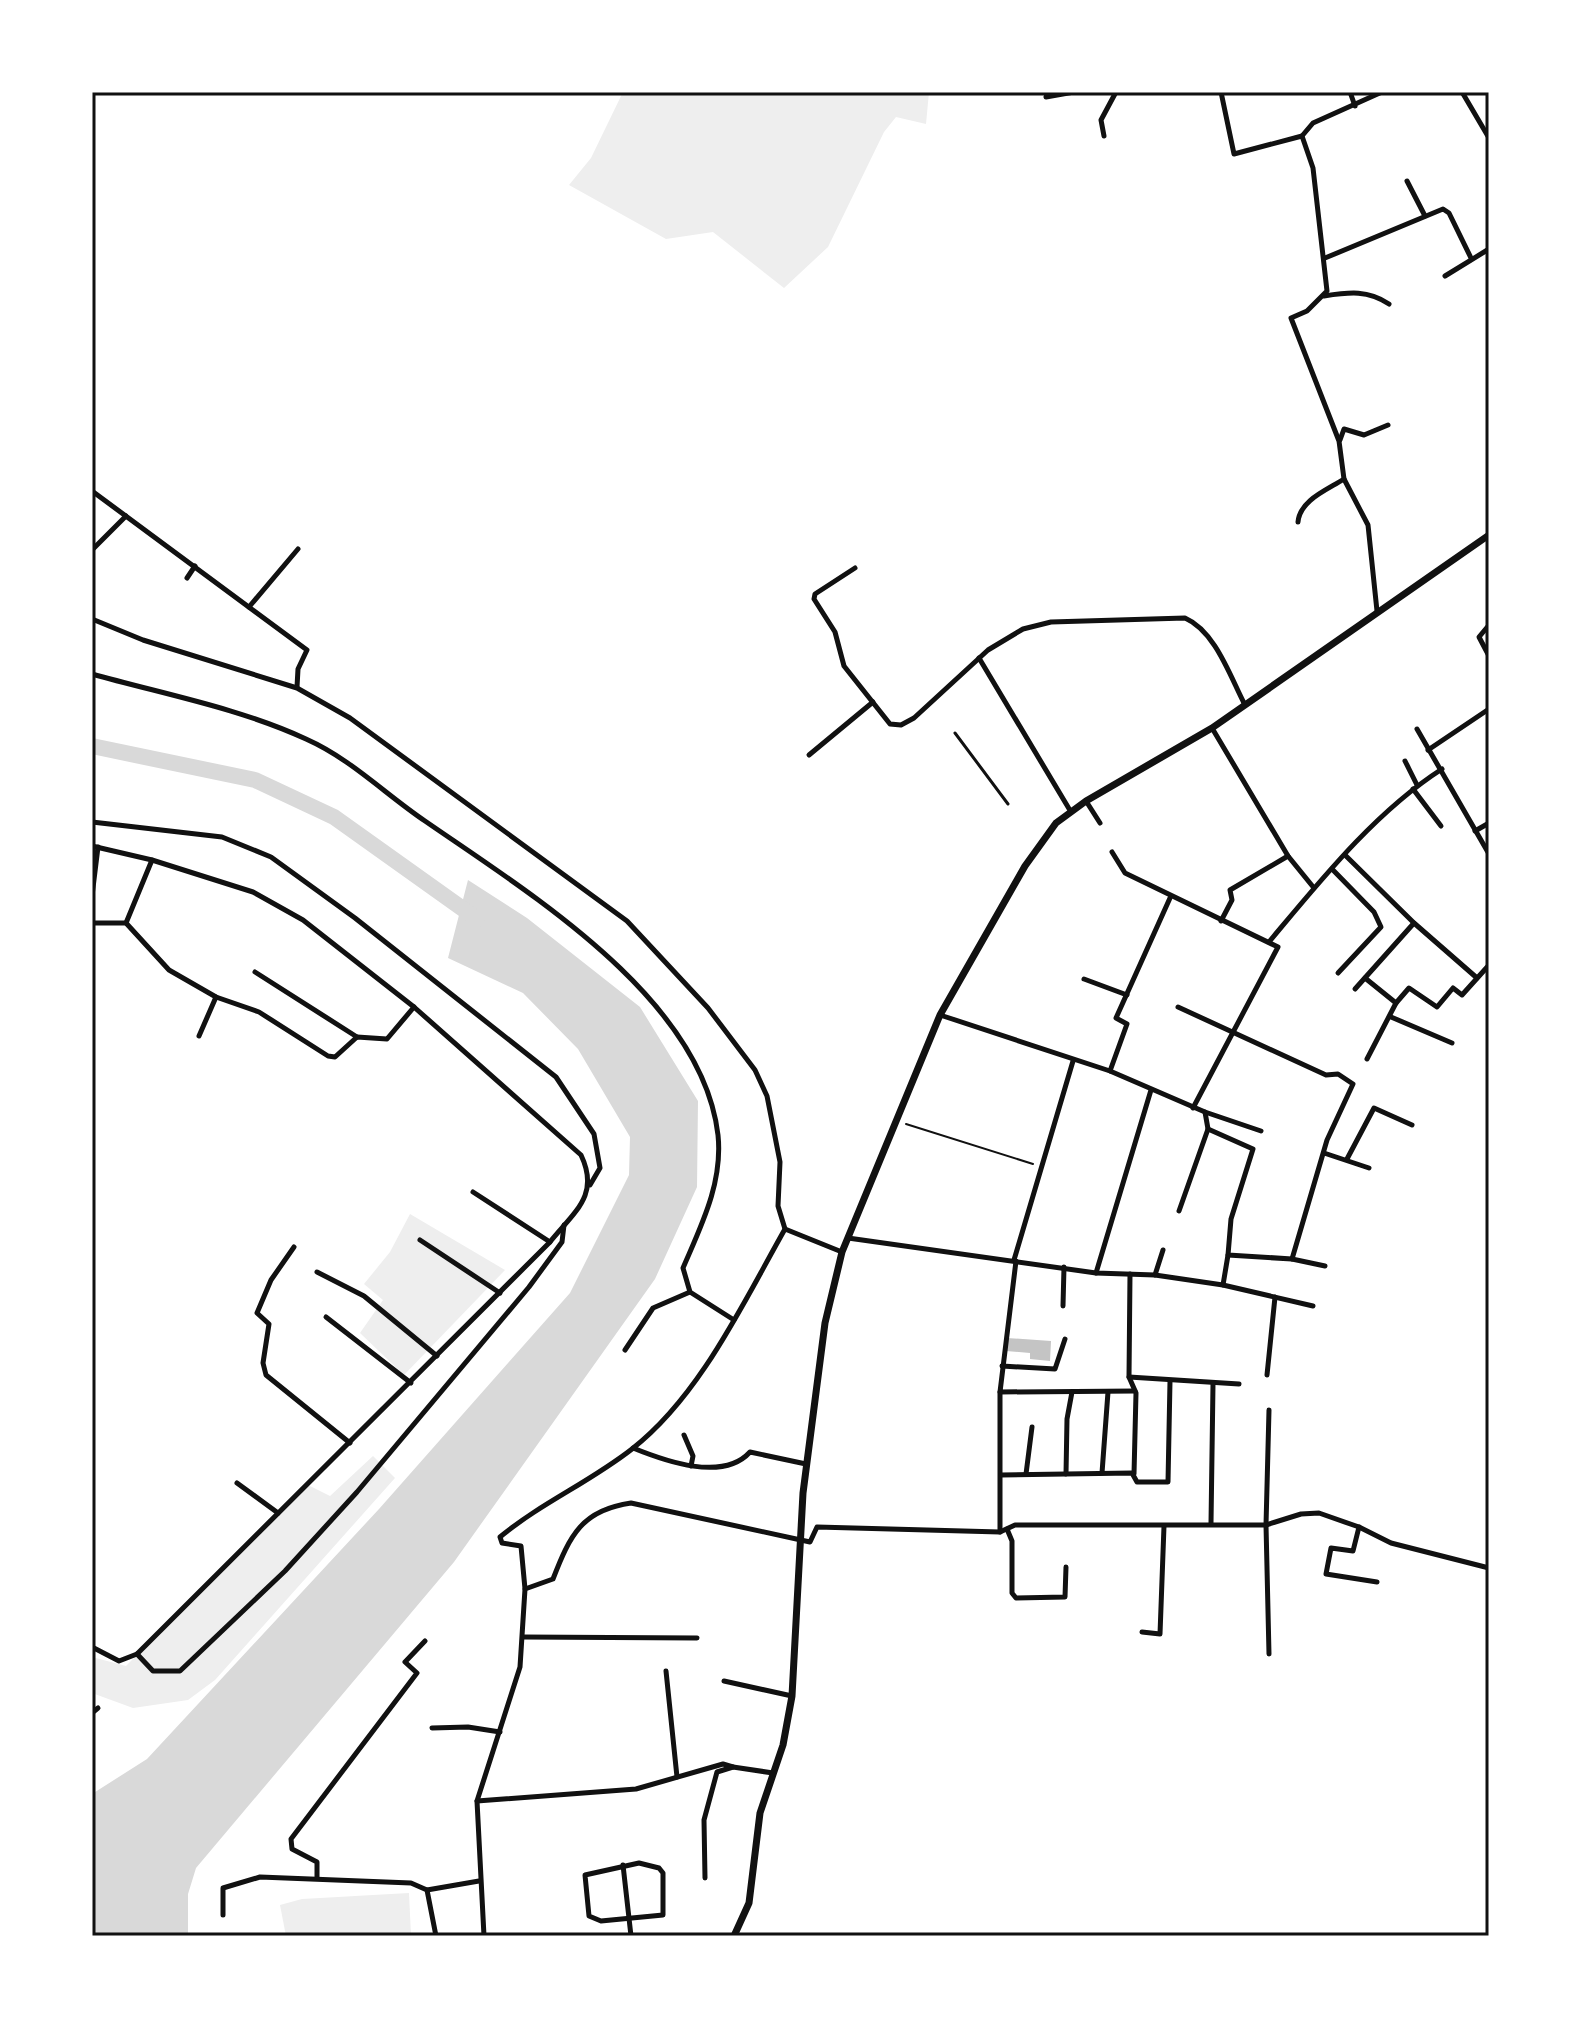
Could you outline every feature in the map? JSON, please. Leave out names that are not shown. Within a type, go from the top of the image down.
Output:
[{"type":"street","points":[[1046,97],[1074,92]]},
{"type":"street","points":[[1104,136],[1101,120],[1116,92]]},
{"type":"street","points":[[1221,92],[1234,154],[1302,136],[1313,123],[1382,92]]},
{"type":"street","points":[[1350,92],[1355,106]]},
{"type":"street","points":[[1462,92],[1489,138]]},
{"type":"street","points":[[1302,136],[1313,168],[1328,283],[1323,296],[1307,311],[1291,318],[1339,441],[1344,479],[1368,525],[1377,611]]},
{"type":"street","points":[[1407,181],[1425,216]]},
{"type":"street","points":[[1325,258],[1446,210],[1471,258]]},
{"type":"street","points":[[1445,276],[1489,249]]},
{"type":"street","points":[[1323,296],[1363,293],[1389,304]]},
{"type":"street","points":[[1339,441],[1344,429],[1364,435],[1388,425]]},
{"type":"street","points":[[1298,522],[1299,510],[1344,479]]},
{"type":"street","points":[[92,491],[307,650],[298,669],[297,688]]},
{"type":"street","points":[[92,550],[126,516]]},
{"type":"street","points":[[734,1936],[749,1903],[760,1813],[783,1745],[792,1696],[806,1464],[825,1323],[842,1252],[940,1015],[1053,821],[1212,728],[1377,611],[1488,538]]},
{"type":"street","points":[[249,607],[298,549]]},
{"type":"street","points":[[187,578],[195,566]]},
{"type":"street","points":[[855,568],[815,594],[814,599],[835,632],[844,666],[890,724],[901,725],[914,718],[1006,637],[1051,622],[1185,618],[1193,621],[1212,643],[1244,703]]},
{"type":"street","points":[[92,619],[143,640],[297,688],[350,718],[627,921],[708,1008],[755,1070],[767,1096],[780,1162],[778,1206],[785,1229],[734,1320],[682,1396],[633,1448],[526,1516],[500,1537],[502,1543],[521,1546],[525,1589],[520,1667],[477,1801],[484,1936]]},
{"type":"street","points":[[1489,625],[1479,637],[1489,656]]},
{"type":"street","points":[[979,658],[1071,812]]},
{"type":"street","points":[[92,674],[266,722],[308,739],[349,763],[423,820],[530,891],[633,982],[677,1032],[706,1085],[718,1134],[718,1161],[710,1207],[683,1268],[690,1292],[734,1320]]},
{"type":"street","points":[[809,755],[873,702]]},
{"type":"street","points":[[1428,750],[1489,709]]},
{"type":"street","points":[[1212,728],[1288,856],[1314,888]]},
{"type":"street","points":[[1417,729],[1489,854]]},
{"type":"street","points":[[1405,761],[1415,787],[1441,826]]},
{"type":"street","points":[[1269,942],[1345,855],[1415,787],[1442,769]]},
{"type":"street","points":[[1086,801],[1100,823]]},
{"type":"street","points":[[92,822],[222,837],[271,857],[355,918],[556,1077],[594,1134],[600,1168],[586,1195],[550,1242],[137,1654],[119,1661],[92,1647]]},
{"type":"street","points":[[1475,831],[1489,823]]},
{"type":"street","points":[[92,896],[95,847],[152,860],[253,892],[291,913],[414,1007],[581,1155],[589,1173],[590,1185]]},
{"type":"street","points":[[1112,852],[1125,873],[1170,898],[1278,947],[1193,1108]]},
{"type":"street","points":[[1345,855],[1414,923],[1477,978]]},
{"type":"street","points":[[1221,922],[1232,900],[1230,890],[1288,856]]},
{"type":"street","points":[[126,923],[152,860]]},
{"type":"street","points":[[1332,869],[1374,912],[1381,927],[1338,973]]},
{"type":"street","points":[[1110,1071],[1127,1024],[1116,1018],[1170,898]]},
{"type":"street","points":[[92,923],[126,923],[169,970],[216,997],[259,1012],[328,1056],[335,1057],[357,1037]]},
{"type":"street","points":[[1355,989],[1414,923]]},
{"type":"street","points":[[1367,1059],[1396,1003],[1409,988],[1437,1007],[1453,988],[1462,995],[1489,965]]},
{"type":"street","points":[[255,972],[357,1037],[387,1039],[414,1007]]},
{"type":"street","points":[[1365,978],[1396,1003]]},
{"type":"street","points":[[1084,979],[1127,995]]},
{"type":"street","points":[[199,1036],[216,997]]},
{"type":"street","points":[[1178,1007],[1326,1075],[1338,1074],[1353,1084],[1324,1153],[1292,1259]]},
{"type":"street","points":[[940,1015],[1110,1071],[1193,1108],[1261,1131]]},
{"type":"street","points":[[1391,1017],[1452,1043]]},
{"type":"street","points":[[1066,1567],[1065,1597],[1014,1596],[1012,1541],[1003,1530],[1000,1392],[1015,1261],[1073,1061]]},
{"type":"street","points":[[1096,1273],[1151,1090]]},
{"type":"street","points":[[1347,1159],[1374,1108],[1412,1125]]},
{"type":"street","points":[[1179,1211],[1208,1129],[1205,1112]]},
{"type":"street","points":[[1208,1129],[1253,1149],[1231,1219],[1223,1285]]},
{"type":"street","points":[[1324,1153],[1369,1168]]},
{"type":"street","points":[[473,1192],[550,1242]]},
{"type":"street","points":[[137,1654],[153,1671],[180,1671],[285,1571],[357,1492],[529,1287],[562,1242],[566,1231],[564,1224]]},
{"type":"street","points":[[785,1229],[842,1252]]},
{"type":"street","points":[[848,1238],[1096,1273],[1155,1275],[1223,1285],[1313,1306]]},
{"type":"street","points":[[420,1240],[500,1293]]},
{"type":"street","points":[[294,1247],[271,1280],[257,1313],[269,1324],[263,1363],[266,1375],[350,1443]]},
{"type":"street","points":[[1155,1275],[1163,1250]]},
{"type":"street","points":[[1228,1255],[1292,1259],[1325,1266]]},
{"type":"street","points":[[1063,1306],[1064,1267]]},
{"type":"street","points":[[317,1272],[364,1296],[437,1356]]},
{"type":"street","points":[[1130,1274],[1129,1377],[1135,1391],[1134,1474],[1137,1482],[1169,1480],[1170,1381]]},
{"type":"street","points":[[625,1350],[653,1308],[690,1292]]},
{"type":"street","points":[[1267,1375],[1275,1297]]},
{"type":"street","points":[[326,1317],[411,1383]]},
{"type":"street","points":[[1002,1366],[1055,1369],[1065,1339]]},
{"type":"street","points":[[1129,1377],[1239,1384]]},
{"type":"street","points":[[1211,1523],[1213,1384]]},
{"type":"street","points":[[1000,1392],[1135,1391]]},
{"type":"street","points":[[1066,1474],[1067,1419],[1072,1392]]},
{"type":"street","points":[[1102,1473],[1108,1392]]},
{"type":"street","points":[[1269,1410],[1266,1525],[1269,1654]]},
{"type":"street","points":[[1026,1474],[1032,1427]]},
{"type":"street","points":[[684,1435],[693,1456],[691,1466]]},
{"type":"street","points":[[633,1448],[691,1466],[743,1461],[750,1452],[806,1464]]},
{"type":"street","points":[[1001,1475],[1134,1474]]},
{"type":"street","points":[[237,1483],[278,1513]]},
{"type":"street","points":[[525,1589],[553,1579],[564,1552],[597,1511],[631,1503],[810,1542],[817,1527],[1003,1530],[1015,1525],[1266,1525],[1301,1514],[1319,1513],[1359,1527],[1391,1543],[1489,1568]]},
{"type":"street","points":[[1142,1632],[1160,1634],[1164,1526]]},
{"type":"street","points":[[1359,1527],[1353,1551],[1331,1548],[1326,1574],[1377,1582]]},
{"type":"street","points":[[523,1637],[697,1638]]},
{"type":"street","points":[[317,1878],[317,1862],[292,1849],[291,1839],[417,1673],[405,1662],[425,1641]]},
{"type":"street","points":[[666,1671],[677,1777]]},
{"type":"street","points":[[724,1681],[792,1696]]},
{"type":"street","points":[[92,1713],[98,1708]]},
{"type":"street","points":[[432,1728],[468,1727],[500,1732]]},
{"type":"street","points":[[477,1801],[636,1789],[723,1764],[773,1773]]},
{"type":"street","points":[[705,1878],[704,1820],[714,1778],[722,1769],[733,1767]]},
{"type":"street","points":[[639,1863],[659,1868],[663,1873],[666,1912],[657,1917],[631,1919],[601,1921],[589,1916],[585,1875],[639,1863]]},
{"type":"street","points":[[623,1865],[631,1936]]},
{"type":"street","points":[[223,1915],[223,1888],[260,1877],[411,1883],[427,1890],[479,1881]]},
{"type":"street","points":[[427,1890],[436,1936]]},
{"type":"lane","points":[[955,733],[1008,804]]},
{"type":"path","points":[[897,1121],[1040,1167]]},
{"type":"shaded area","points":[[619,92],[929,92],[926,124],[896,117],[884,132],[828,247],[784,288],[713,232],[666,239],[569,185],[591,158],[622,94]]},
{"type":"shaded area","points":[[468,880],[527,918],[640,1007],[698,1101],[697,1187],[655,1279],[454,1562],[196,1868],[188,1894],[188,1936],[92,1936],[92,1794],[147,1759],[379,1509],[570,1293],[629,1175],[630,1137],[578,1049],[523,993],[448,958]]},
{"type":"shaded area","points":[[410,1214],[505,1270],[404,1375],[360,1333],[383,1300],[364,1284],[390,1252]]},
{"type":"shaded area","points":[[373,1456],[395,1478],[215,1680],[188,1700],[133,1708],[92,1693],[92,1657],[126,1666],[306,1484],[330,1496]]},
{"type":"shaded area","points":[[409,1893],[411,1936],[286,1936],[280,1905],[302,1899]]},
{"type":"building","points":[[1007,1338],[1051,1341],[1050,1361],[1030,1359],[1030,1353],[1006,1351]]},
{"type":"waterway","points":[[92,746],[255,780],[334,817],[477,919]]}]
